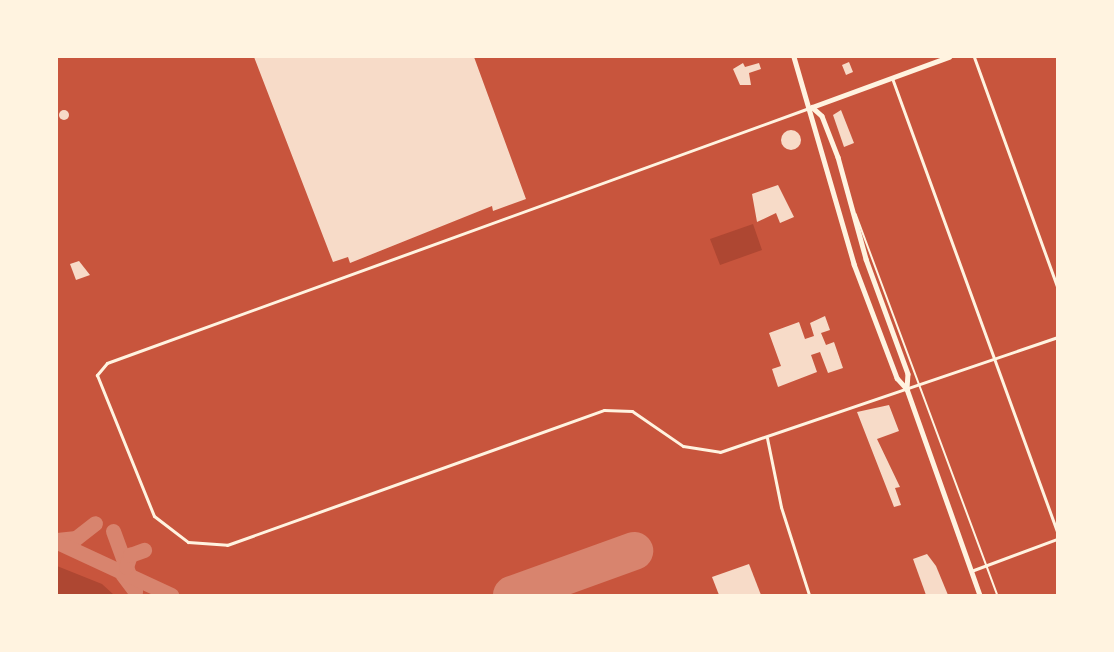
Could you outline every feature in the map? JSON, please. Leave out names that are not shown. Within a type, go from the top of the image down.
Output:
[{"type":"main road","points":[[794,57],[812,106],[854,264],[897,378],[908,389]]},
{"type":"main road","points":[[812,106],[949,57]]},
{"type":"main road","points":[[812,106],[822,116],[908,374],[908,389],[980,595]]},
{"type":"street","points":[[974,57],[1057,286]]},
{"type":"street","points":[[892,78],[1057,531]]},
{"type":"street","points":[[812,106],[99,370],[143,496],[165,530],[188,542],[227,545],[604,410],[642,415],[682,446],[701,453],[720,452],[922,385],[1057,337]]},
{"type":"street","points":[[767,437],[781,507],[809,595]]},
{"type":"street","points":[[971,570],[1057,539]]},
{"type":"lane","points":[[851,204],[922,385],[998,595]]},
{"type":"shaded area","points":[[753,224],[762,250],[720,265],[710,239]]},
{"type":"shaded area","points":[[57,566],[102,584],[114,595],[57,595]]},
{"type":"building","points":[[254,57],[474,57],[526,199],[493,211],[492,206],[350,263],[348,257],[333,262]]},
{"type":"building","points":[[849,62],[853,72],[846,75],[842,65]]},
{"type":"building","points":[[743,63],[745,67],[759,63],[761,69],[749,73],[751,85],[740,85],[733,69]]},
{"type":"building","points":[[64,110],[69,115],[64,120],[59,115]]},
{"type":"building","points":[[841,110],[854,143],[844,147],[833,115]]},
{"type":"building","points":[[791,130],[798,133],[801,140],[798,147],[791,150],[784,147],[781,140],[784,133]]},
{"type":"building","points":[[778,185],[794,217],[780,223],[776,213],[757,222],[752,194]]},
{"type":"building","points":[[79,261],[90,275],[76,280],[70,264]]},
{"type":"building","points":[[825,316],[830,330],[821,333],[826,345],[834,342],[843,368],[828,373],[820,352],[811,355],[817,372],[778,387],[772,369],[781,366],[769,333],[799,322],[805,339],[814,336],[810,323]]},
{"type":"building","points":[[889,405],[899,431],[877,439],[900,487],[895,488],[901,505],[894,507],[857,412]]},
{"type":"building","points":[[927,554],[936,566],[948,595],[926,595],[913,559]]},
{"type":"building","points":[[749,564],[761,595],[719,595],[712,577]]},
{"type":"taxiway","points":[[57,540],[76,538],[95,523]]},
{"type":"taxiway","points":[[113,531],[135,591],[122,574]]},
{"type":"taxiway","points":[[57,542],[171,595]]},
{"type":"taxiway","points":[[126,567],[130,555],[144,550]]},
{"type":"runway","points":[[512,595],[634,551]]}]
